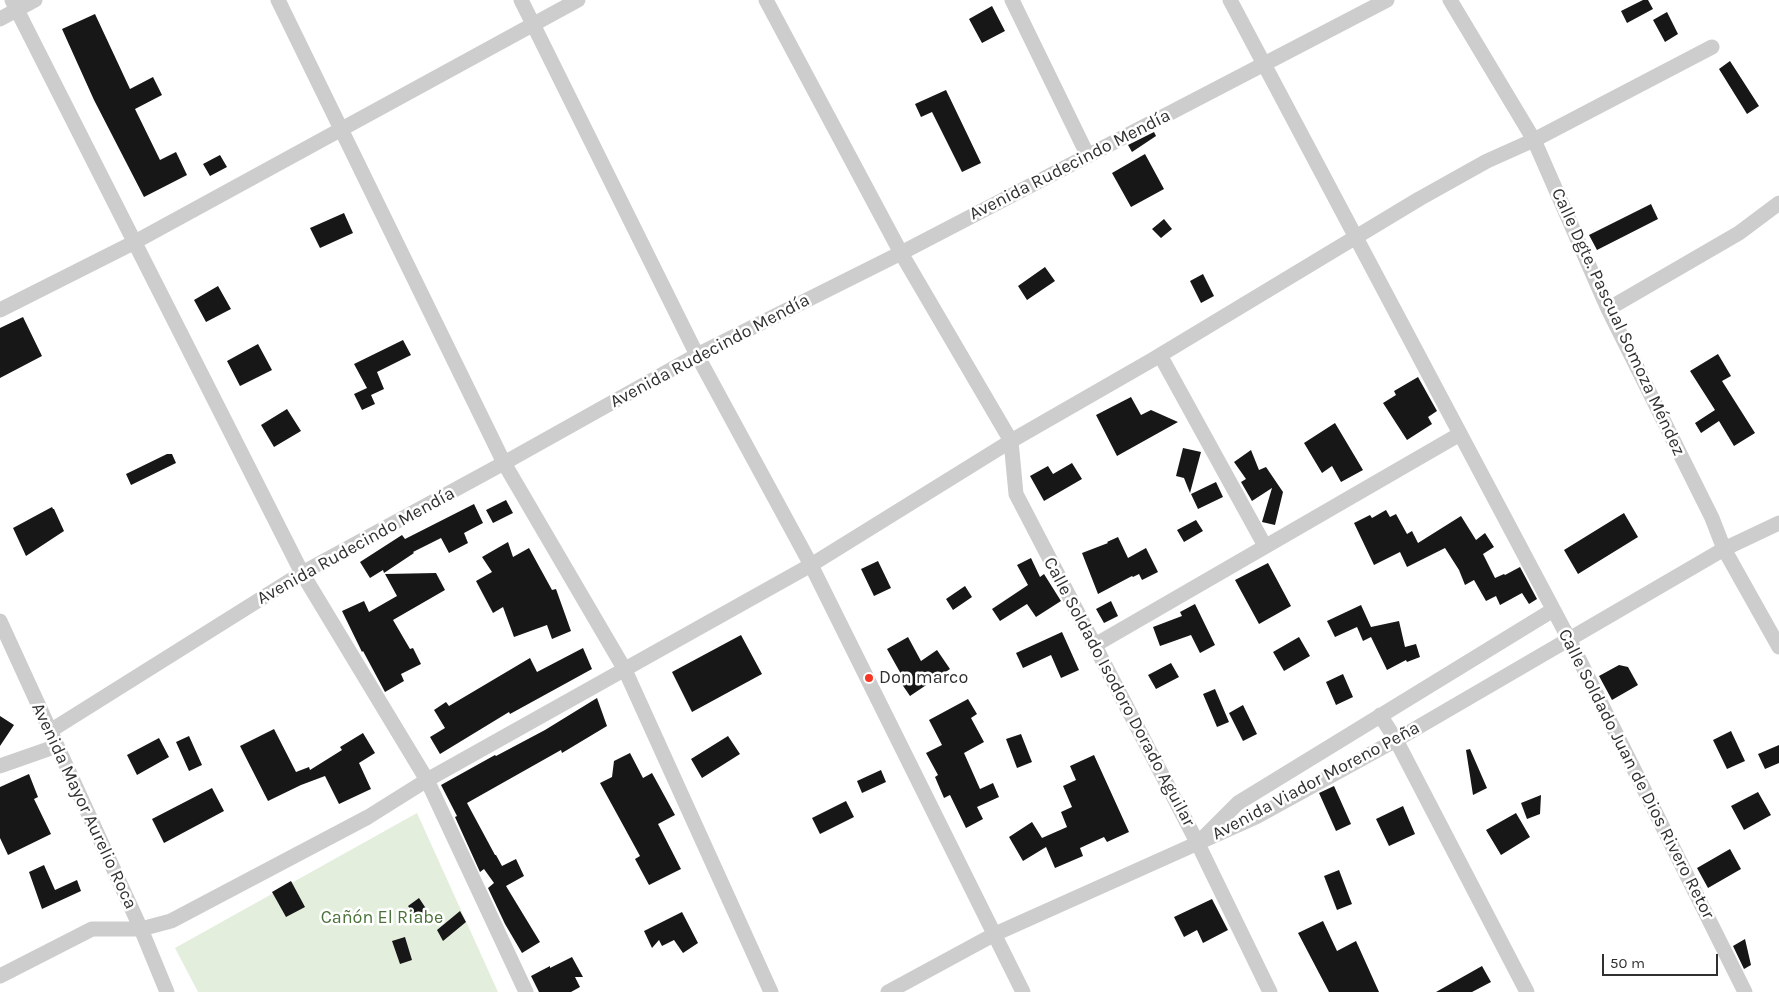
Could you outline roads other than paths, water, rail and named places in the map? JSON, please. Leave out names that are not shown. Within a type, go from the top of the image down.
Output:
[{"type":"street","points":[[0,19],[14,5],[35,0]]},
{"type":"street","points":[[278,0],[504,463],[625,670],[771,992]]},
{"type":"street","points":[[521,0],[697,355],[811,565],[1023,992]]},
{"type":"street","points":[[0,310],[133,243],[578,0]]},
{"type":"street","points":[[766,0],[901,253],[1011,441]]},
{"type":"street","points":[[1012,0],[1088,156]]},
{"type":"street","name":"Calle Soldado Juan de Dios Rivero Retor","points":[[1230,0],[1569,639],[1745,992]]},
{"type":"street","name":"Avenida Rudecindo Mendía","points":[[50,731],[302,573],[697,355],[901,253],[1387,0]]},
{"type":"street","name":"Calle Dgte. Pascual Somoza Méndez","points":[[1450,0],[1534,140],[1608,309],[1712,518],[1724,549],[1779,647]]},
{"type":"street","points":[[14,5],[302,573],[427,780],[526,992]]},
{"type":"street","points":[[0,976],[92,929],[141,929],[170,921],[368,817],[427,780],[811,565],[1011,441],[1160,355],[1419,199],[1487,161],[1534,140],[1712,47]]},
{"type":"street","points":[[1608,309],[1739,233],[1779,203]]},
{"type":"street","points":[[1160,355],[1265,546]]},
{"type":"street","points":[[1095,645],[1460,434]]},
{"type":"street","name":"Calle Soldado Isodoro Dorado Aguilar","points":[[1011,441],[1016,494],[1198,844],[1270,992]]},
{"type":"street","name":"Avenida Viador Moreno Peña","points":[[1198,844],[1256,817],[1396,740],[1724,549],[1779,523]]},
{"type":"street","name":"Avenida Viador Moreno Peña","points":[[1198,844],[1238,803],[1553,610]]},
{"type":"street","name":"Avenida Mayor Aurelio Roca","points":[[0,621],[141,929],[167,992]]},
{"type":"street","points":[[1380,715],[1396,740],[1527,992]]},
{"type":"street","points":[[0,766],[57,746]]},
{"type":"street","points":[[888,992],[995,934],[1198,844]]},
{"type":"place","name":"Don marco","points":[[869,678]]},
{"type":"park label","name":"Cañón El Riabe","points":[[382,918]]}]
